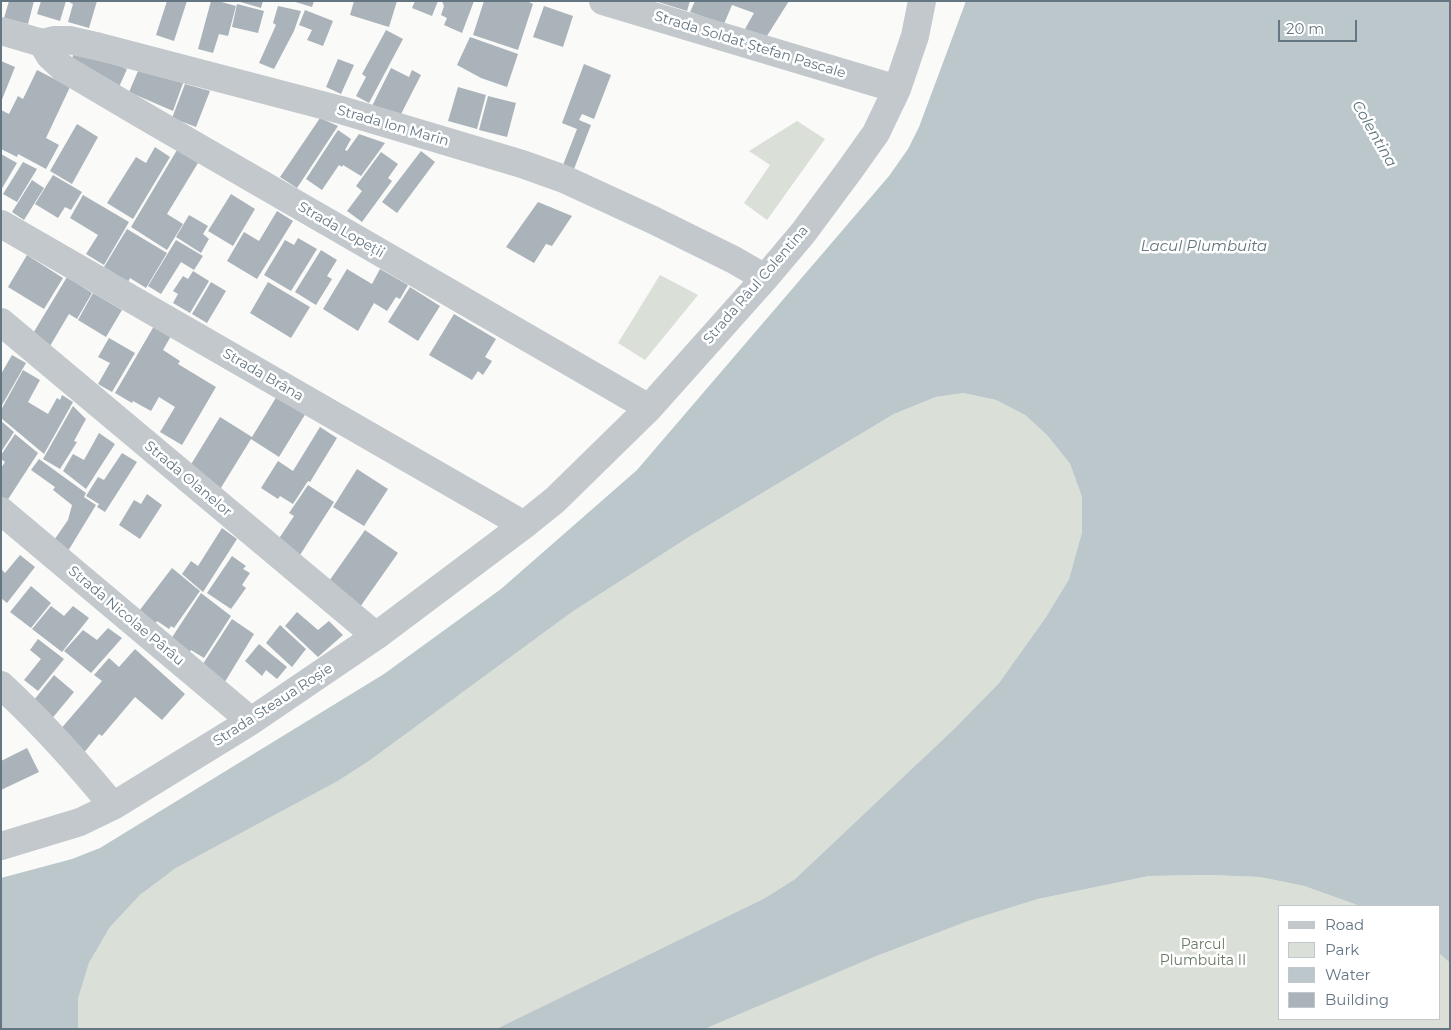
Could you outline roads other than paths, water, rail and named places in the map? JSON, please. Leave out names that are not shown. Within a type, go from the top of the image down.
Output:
[{"type":"street","name":"Strada Soldat Ștefan Pascale","points":[[602,1],[897,90]]},
{"type":"street","name":"Strada Râul Colentina","points":[[524,525],[562,493],[649,408],[765,278],[849,171],[876,132],[897,90],[915,36],[922,1]]},
{"type":"street","name":"Strada Ion Marin","points":[[1,31],[42,42],[68,40],[100,47],[332,108],[522,164],[564,179],[636,212],[734,260],[765,278]]},
{"type":"street","name":"Strada Lopeții","points":[[42,42],[50,56],[63,68],[79,78],[649,408]]},
{"type":"street","name":"Strada Brâna","points":[[1,224],[524,525]]},
{"type":"street","name":"Strada Olanelor","points":[[1,322],[376,636]]},
{"type":"street","name":"Strada Nicolae Pârâu","points":[[1,511],[252,721]]},
{"type":"street","name":"Strada Steaua Roșie","points":[[1,846],[80,822],[113,806],[252,721],[376,636],[524,525]]},
{"type":"street","points":[[1,685],[49,732],[113,806]]},
{"type":"water","name":"Lacul Plumbuita","points":[[966,1],[1450,1],[1450,963],[1441,955],[1441,905],[1357,905],[1304,886],[1260,877],[1208,875],[1149,876],[1038,899],[971,920],[874,957],[704,1029],[496,1029],[765,898],[795,879],[954,729],[999,683],[1046,617],[1069,579],[1082,532],[1082,497],[1070,464],[1047,435],[1025,415],[996,400],[963,393],[936,397],[894,414],[689,537],[572,612],[369,761],[338,781],[176,868],[140,895],[110,927],[89,963],[78,999],[78,1029],[1,1029],[1,878],[72,859],[100,848],[384,674],[501,589],[637,470],[889,176],[908,149],[919,127]]},
{"type":"water label","name":"Colentina","points":[[1374,134]]},
{"type":"park label","name":"Parcul Plumbuita II","points":[[1203,954]]}]
